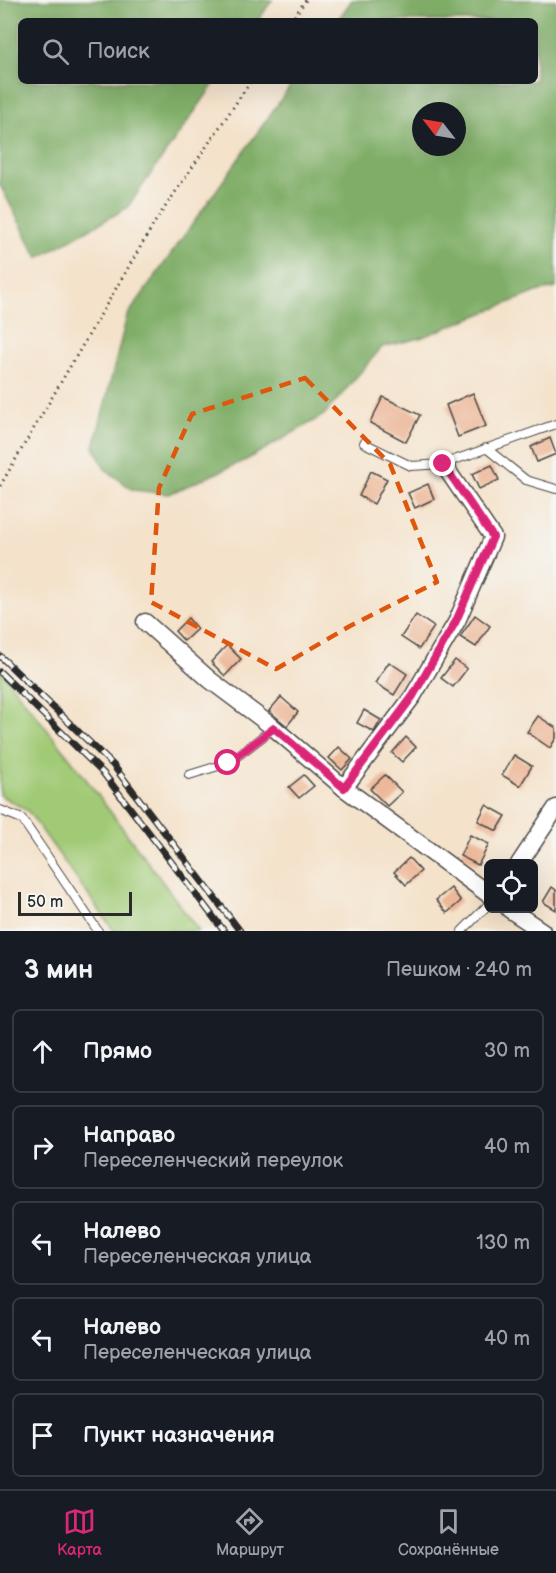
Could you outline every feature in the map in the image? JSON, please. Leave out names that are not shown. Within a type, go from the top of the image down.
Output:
[{"type":"street","points":[[344,788],[413,696],[456,621],[493,537],[443,464]]},
{"type":"street","points":[[145,622],[210,680],[274,728],[344,788],[484,890]]},
{"type":"street","points":[[522,859],[556,808]]},
{"type":"street","points":[[515,913],[542,931]]},
{"type":"lane","points":[[364,443],[411,466],[443,464],[556,424]]},
{"type":"lane","points":[[486,448],[526,480],[556,489]]},
{"type":"lane","points":[[189,775],[228,763],[274,728]]},
{"type":"lane","points":[[0,810],[22,819],[98,931]]},
{"type":"lane","points":[[462,931],[484,910]]},
{"type":"path","points":[[293,18],[306,0]]},
{"type":"path","points":[[0,486],[155,222],[249,84]]},
{"type":"highlighted area","points":[[305,378],[390,464],[437,582],[350,626],[276,669],[151,602],[159,488],[192,414]]},
{"type":"green space","points":[[0,0],[272,0],[260,18],[18,18],[18,84],[214,84],[127,208],[38,258],[0,185]]},
{"type":"green space","points":[[352,0],[556,0],[556,288],[539,291],[420,338],[382,347],[324,415],[246,460],[169,494],[133,490],[105,469],[94,447],[127,316],[292,84],[538,84],[538,18],[339,18]]},
{"type":"green space","points":[[0,670],[77,767],[199,931],[114,931],[28,811],[0,795]]},
{"type":"building","points":[[473,393],[486,426],[458,437],[446,405]]},
{"type":"building","points":[[383,397],[420,415],[406,442],[370,423]]},
{"type":"building","points":[[550,438],[556,454],[537,462],[531,447]]},
{"type":"building","points":[[492,465],[499,480],[479,489],[472,474]]},
{"type":"building","points":[[371,471],[387,479],[374,504],[359,496]]},
{"type":"building","points":[[428,484],[434,499],[415,508],[408,493]]},
{"type":"building","points":[[416,615],[434,627],[419,649],[401,637]]},
{"type":"building","points":[[475,615],[490,626],[476,647],[460,637]]},
{"type":"building","points":[[188,618],[197,629],[184,641],[175,631]]},
{"type":"building","points":[[227,645],[241,659],[225,676],[211,662]]},
{"type":"building","points":[[455,660],[467,669],[453,687],[441,678]]},
{"type":"building","points":[[389,662],[407,674],[394,695],[375,683]]},
{"type":"building","points":[[281,697],[298,712],[287,726],[269,711]]},
{"type":"building","points":[[364,710],[381,720],[374,732],[357,723]]},
{"type":"building","points":[[538,716],[556,728],[556,738],[550,748],[527,732]]},
{"type":"building","points":[[406,737],[416,747],[402,762],[392,753]]},
{"type":"building","points":[[339,747],[352,759],[342,770],[329,758]]},
{"type":"building","points":[[514,755],[532,766],[520,786],[502,775]]},
{"type":"building","points":[[304,775],[314,786],[299,798],[289,787]]},
{"type":"building","points":[[385,775],[402,792],[387,806],[370,789]]},
{"type":"building","points":[[486,805],[506,816],[497,831],[478,821]]},
{"type":"building","points":[[470,835],[489,844],[478,865],[460,856]]},
{"type":"building","points":[[409,858],[421,871],[406,885],[394,872]]},
{"type":"building","points":[[552,887],[556,890],[556,910],[543,902]]},
{"type":"building","points":[[451,888],[461,901],[447,913],[436,900]]},
{"type":"railway","points":[[0,656],[113,765],[240,931]]},
{"type":"railway","points":[[0,672],[104,774],[224,931]]},
{"type":"route","points":[[228,763],[274,728],[344,788],[413,696],[456,621],[493,537],[443,464]]}]
